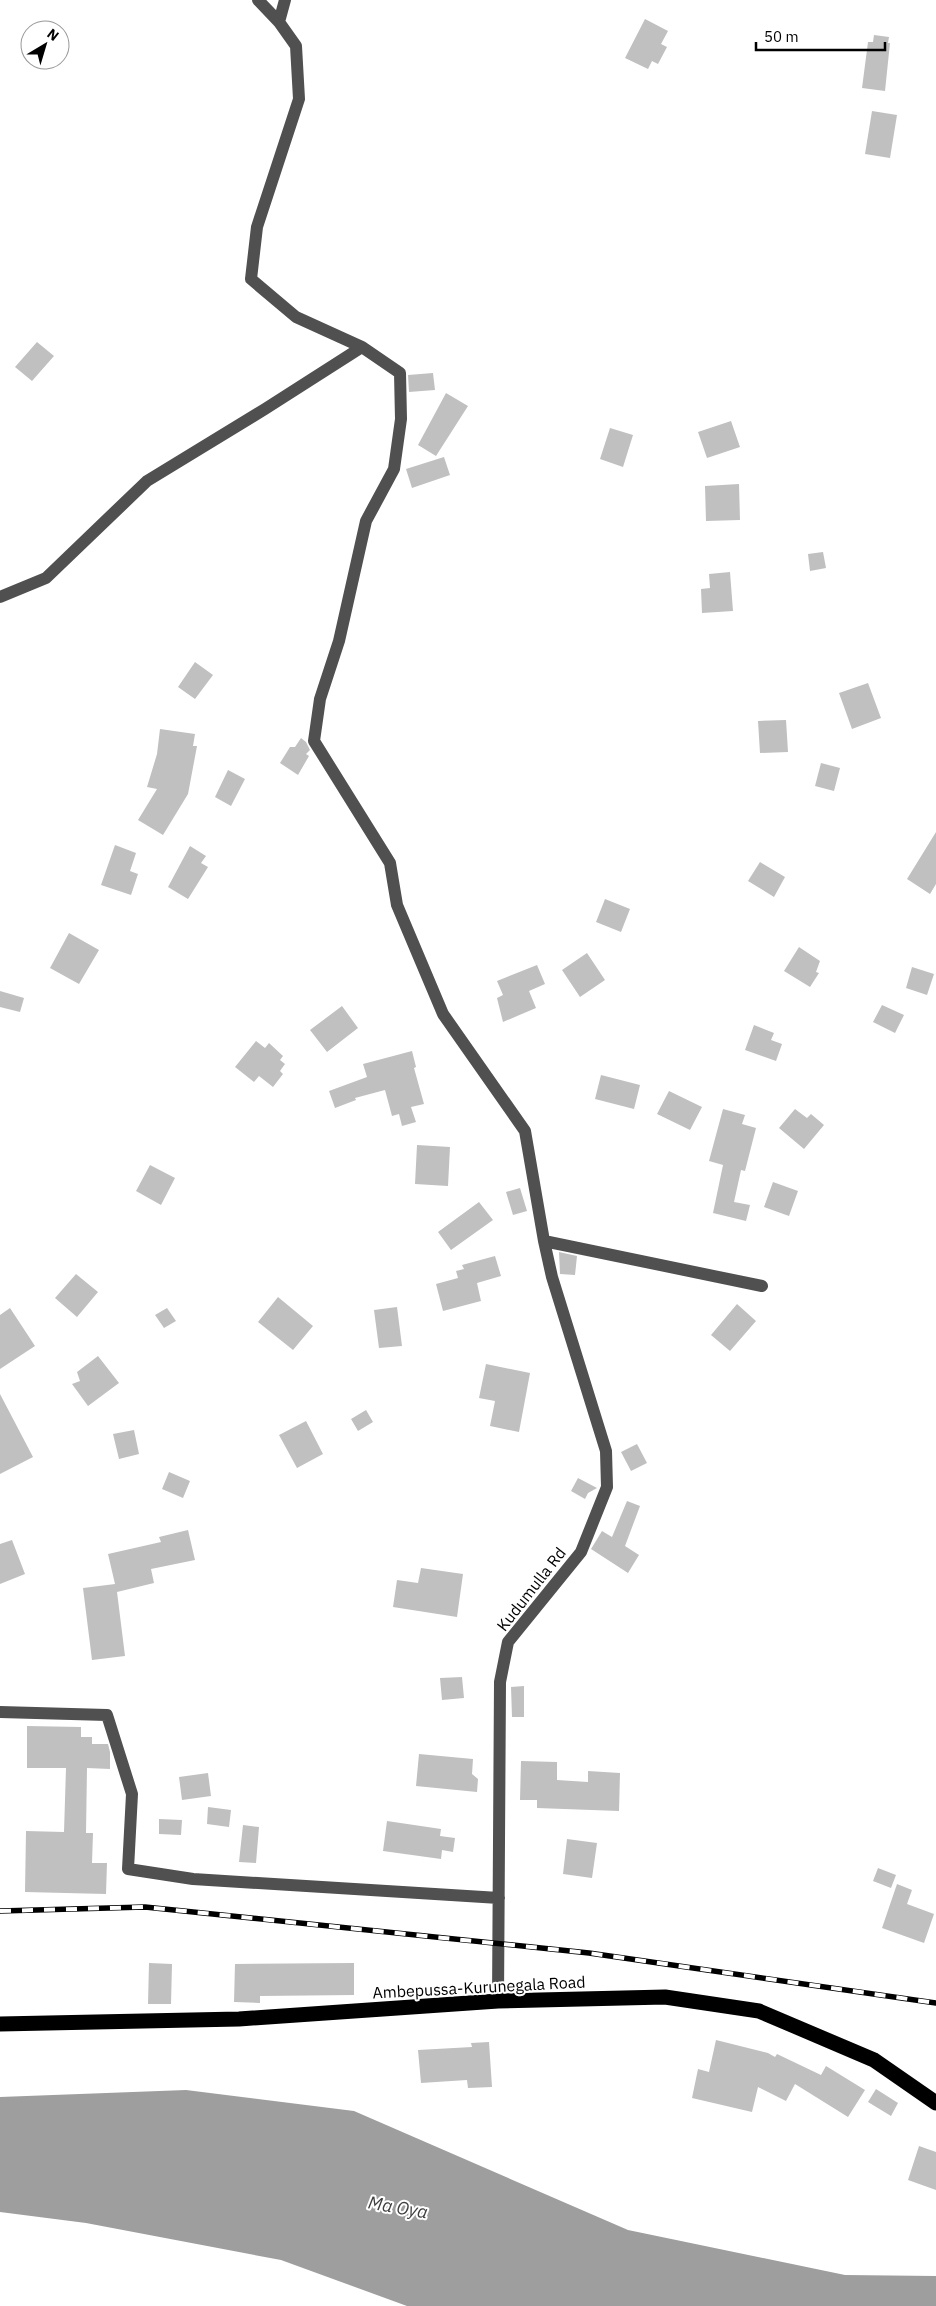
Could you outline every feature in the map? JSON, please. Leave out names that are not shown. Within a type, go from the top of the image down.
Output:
[{"type":"highway","name":"Ambepussa-Kurunegala Road","points":[[0,2024],[239,2019],[498,2001],[665,1997],[759,2011],[874,2060],[936,2103]]},
{"type":"street","points":[[258,0],[279,22],[296,46],[299,99],[256,227],[251,279],[296,317],[362,347]]},
{"type":"street","points":[[279,22],[284,0]]},
{"type":"street","points":[[0,597],[46,578],[147,480],[265,409],[362,347]]},
{"type":"street","name":"Kudumulla Rd","points":[[362,347],[400,373],[401,419],[394,469],[366,521],[339,641],[320,699],[314,741],[390,862],[397,905],[443,1014],[525,1132],[552,1277],[606,1451],[607,1487],[581,1552],[508,1642],[500,1682],[498,2001]]},
{"type":"street","points":[[544,1241],[762,1286]]},
{"type":"street","points":[[0,1712],[106,1715],[132,1794],[128,1869],[193,1879],[499,1898]]},
{"type":"water","name":"Ma Oya","points":[[186,2090],[354,2111],[628,2230],[845,2275],[936,2276],[936,2306],[407,2306],[281,2260],[86,2223],[0,2212],[0,2097]]},
{"type":"building","points":[[645,19],[668,31],[661,44],[667,47],[658,64],[652,61],[648,69],[625,58]]},
{"type":"building","points":[[874,35],[889,37],[885,91],[862,88],[868,42],[873,42]]},
{"type":"building","points":[[872,111],[897,115],[890,158],[865,154]]},
{"type":"building","points":[[37,342],[54,356],[32,381],[15,367]]},
{"type":"building","points":[[433,373],[435,390],[409,392],[408,375]]},
{"type":"building","points":[[446,393],[468,406],[436,456],[418,445]]},
{"type":"building","points":[[731,421],[740,447],[707,458],[698,432]]},
{"type":"building","points":[[610,428],[633,435],[623,467],[600,459]]},
{"type":"building","points":[[444,457],[450,475],[412,488],[406,469]]},
{"type":"building","points":[[739,484],[740,520],[706,521],[705,486]]},
{"type":"building","points":[[823,552],[826,568],[810,571],[808,554]]},
{"type":"building","points":[[730,572],[733,611],[702,613],[701,589],[710,588],[709,574]]},
{"type":"building","points":[[195,662],[213,675],[195,699],[178,687]]},
{"type":"building","points":[[868,683],[881,718],[852,729],[839,693]]},
{"type":"building","points":[[786,720],[788,752],[760,753],[758,721]]},
{"type":"building","points":[[160,729],[195,734],[193,746],[197,746],[188,794],[163,835],[138,820],[157,789],[147,787],[157,754]]},
{"type":"building","points":[[301,738],[306,742],[310,750],[306,754],[309,756],[298,775],[280,763],[290,747],[295,747]]},
{"type":"building","points":[[821,763],[840,768],[834,791],[815,786]]},
{"type":"building","points":[[228,770],[245,779],[231,806],[215,797]]},
{"type":"building","points":[[936,832],[936,884],[930,894],[907,879]]},
{"type":"building","points":[[115,845],[136,853],[130,871],[138,874],[131,895],[101,885]]},
{"type":"building","points":[[190,846],[206,856],[201,863],[208,867],[188,899],[168,887]]},
{"type":"building","points":[[760,862],[785,877],[774,897],[748,881]]},
{"type":"building","points":[[605,899],[630,909],[621,932],[596,922]]},
{"type":"building","points":[[69,933],[99,950],[79,984],[50,968]]},
{"type":"building","points":[[799,947],[820,961],[816,972],[819,973],[810,987],[784,971]]},
{"type":"building","points":[[587,953],[605,980],[580,997],[562,970]]},
{"type":"building","points":[[537,965],[545,984],[529,991],[536,1008],[503,1022],[497,998],[503,995],[497,981]]},
{"type":"building","points":[[912,967],[934,974],[927,995],[906,988]]},
{"type":"building","points":[[0,991],[24,998],[20,1012],[0,1007]]},
{"type":"building","points":[[882,1005],[904,1015],[895,1033],[873,1022]]},
{"type":"building","points":[[342,1006],[358,1028],[327,1052],[310,1030]]},
{"type":"building","points":[[754,1025],[774,1033],[771,1040],[782,1044],[776,1061],[745,1050]]},
{"type":"building","points":[[256,1041],[265,1048],[269,1043],[283,1056],[280,1060],[285,1064],[280,1071],[283,1074],[273,1087],[259,1076],[254,1082],[235,1067]]},
{"type":"building","points":[[412,1051],[416,1067],[414,1068],[424,1104],[411,1107],[416,1122],[402,1126],[399,1114],[392,1116],[385,1090],[355,1098],[356,1100],[335,1108],[329,1091],[367,1077],[363,1064]]},
{"type":"building","points":[[601,1075],[640,1085],[634,1109],[595,1099]]},
{"type":"building","points":[[669,1091],[702,1107],[690,1130],[657,1114]]},
{"type":"building","points":[[723,1109],[745,1115],[742,1124],[756,1128],[745,1171],[741,1170],[734,1202],[750,1205],[746,1221],[713,1213],[723,1165],[709,1161]]},
{"type":"building","points":[[795,1109],[807,1118],[811,1114],[824,1125],[804,1149],[779,1128]]},
{"type":"building","points":[[417,1145],[450,1147],[448,1186],[415,1184]]},
{"type":"building","points":[[150,1165],[175,1178],[161,1205],[136,1191]]},
{"type":"building","points":[[773,1182],[798,1191],[789,1216],[764,1207]]},
{"type":"building","points":[[520,1188],[527,1211],[513,1215],[506,1192]]},
{"type":"building","points":[[479,1202],[493,1220],[451,1250],[438,1232]]},
{"type":"building","points":[[559,1252],[577,1256],[575,1275],[560,1274]]},
{"type":"building","points":[[495,1256],[501,1276],[477,1283],[481,1301],[443,1311],[436,1284],[458,1278],[456,1271],[464,1269],[462,1265]]},
{"type":"building","points":[[76,1274],[98,1292],[77,1317],[55,1298]]},
{"type":"building","points":[[278,1297],[313,1326],[293,1350],[258,1322]]},
{"type":"building","points":[[737,1304],[756,1321],[730,1351],[711,1335]]},
{"type":"building","points":[[397,1307],[402,1346],[379,1348],[374,1310]]},
{"type":"building","points":[[10,1308],[35,1346],[0,1369],[0,1315]]},
{"type":"building","points":[[167,1308],[176,1321],[164,1328],[155,1315]]},
{"type":"building","points":[[98,1356],[119,1383],[88,1406],[72,1384],[80,1381],[77,1372]]},
{"type":"building","points":[[486,1364],[530,1373],[519,1432],[490,1426],[495,1401],[479,1398]]},
{"type":"building","points":[[0,1394],[33,1457],[0,1474]]},
{"type":"building","points":[[366,1410],[373,1422],[358,1431],[351,1419]]},
{"type":"building","points":[[306,1421],[323,1454],[297,1468],[279,1435]]},
{"type":"building","points":[[134,1430],[139,1454],[119,1459],[113,1434]]},
{"type":"building","points":[[637,1444],[647,1463],[631,1471],[621,1452]]},
{"type":"building","points":[[169,1472],[190,1481],[183,1498],[162,1489]]},
{"type":"building","points":[[578,1478],[597,1488],[588,1493],[585,1499],[571,1491]]},
{"type":"building","points":[[627,1501],[640,1506],[625,1546],[639,1555],[628,1573],[591,1549],[602,1531],[612,1537]]},
{"type":"building","points":[[188,1530],[195,1560],[151,1569],[154,1583],[117,1592],[125,1656],[92,1660],[83,1588],[115,1584],[108,1554],[161,1542],[159,1537]]},
{"type":"building","points":[[12,1540],[25,1574],[0,1584],[0,1544]]},
{"type":"building","points":[[421,1568],[463,1574],[457,1617],[393,1607],[397,1580],[418,1583]]},
{"type":"building","points":[[462,1677],[464,1698],[442,1700],[440,1678]]},
{"type":"building","points":[[524,1686],[524,1717],[512,1717],[511,1687]]},
{"type":"building","points":[[27,1726],[81,1727],[81,1737],[92,1737],[92,1744],[108,1744],[110,1769],[87,1768],[86,1833],[93,1833],[92,1863],[107,1863],[106,1894],[25,1892],[26,1831],[64,1832],[66,1768],[27,1768]]},
{"type":"building","points":[[419,1754],[473,1759],[472,1774],[478,1779],[477,1792],[416,1786]]},
{"type":"building","points":[[521,1761],[557,1762],[557,1780],[588,1782],[588,1771],[620,1773],[619,1811],[537,1808],[537,1800],[520,1800]]},
{"type":"building","points":[[208,1773],[211,1796],[182,1800],[179,1777]]},
{"type":"building","points":[[208,1807],[231,1810],[229,1827],[207,1824]]},
{"type":"building","points":[[159,1819],[182,1820],[181,1835],[159,1834]]},
{"type":"building","points":[[387,1821],[441,1829],[440,1836],[455,1838],[453,1852],[442,1850],[441,1859],[383,1851]]},
{"type":"building","points":[[243,1825],[259,1827],[256,1863],[239,1862]]},
{"type":"building","points":[[567,1839],[597,1843],[592,1878],[563,1874]]},
{"type":"building","points":[[878,1868],[896,1875],[891,1888],[873,1881]]},
{"type":"building","points":[[897,1884],[912,1890],[907,1904],[934,1914],[924,1943],[882,1928]]},
{"type":"building","points":[[149,1963],[172,1964],[171,2004],[148,2004]]},
{"type":"building","points":[[354,1963],[354,1995],[260,1996],[260,2003],[234,2002],[235,1964]]},
{"type":"building","points":[[716,2040],[768,2053],[775,2057],[777,2054],[821,2075],[826,2066],[865,2090],[848,2117],[795,2084],[786,2101],[758,2087],[752,2112],[692,2098],[698,2069],[709,2072]]},
{"type":"building","points":[[489,2042],[492,2087],[468,2088],[467,2080],[421,2083],[418,2050],[472,2047],[471,2043]]},
{"type":"building","points":[[876,2089],[898,2103],[891,2116],[868,2102]]},
{"type":"building","points":[[919,2146],[936,2152],[936,2190],[908,2180]]},
{"type":"railway","points":[[0,1911],[145,1907],[589,1953],[936,2003]]}]
